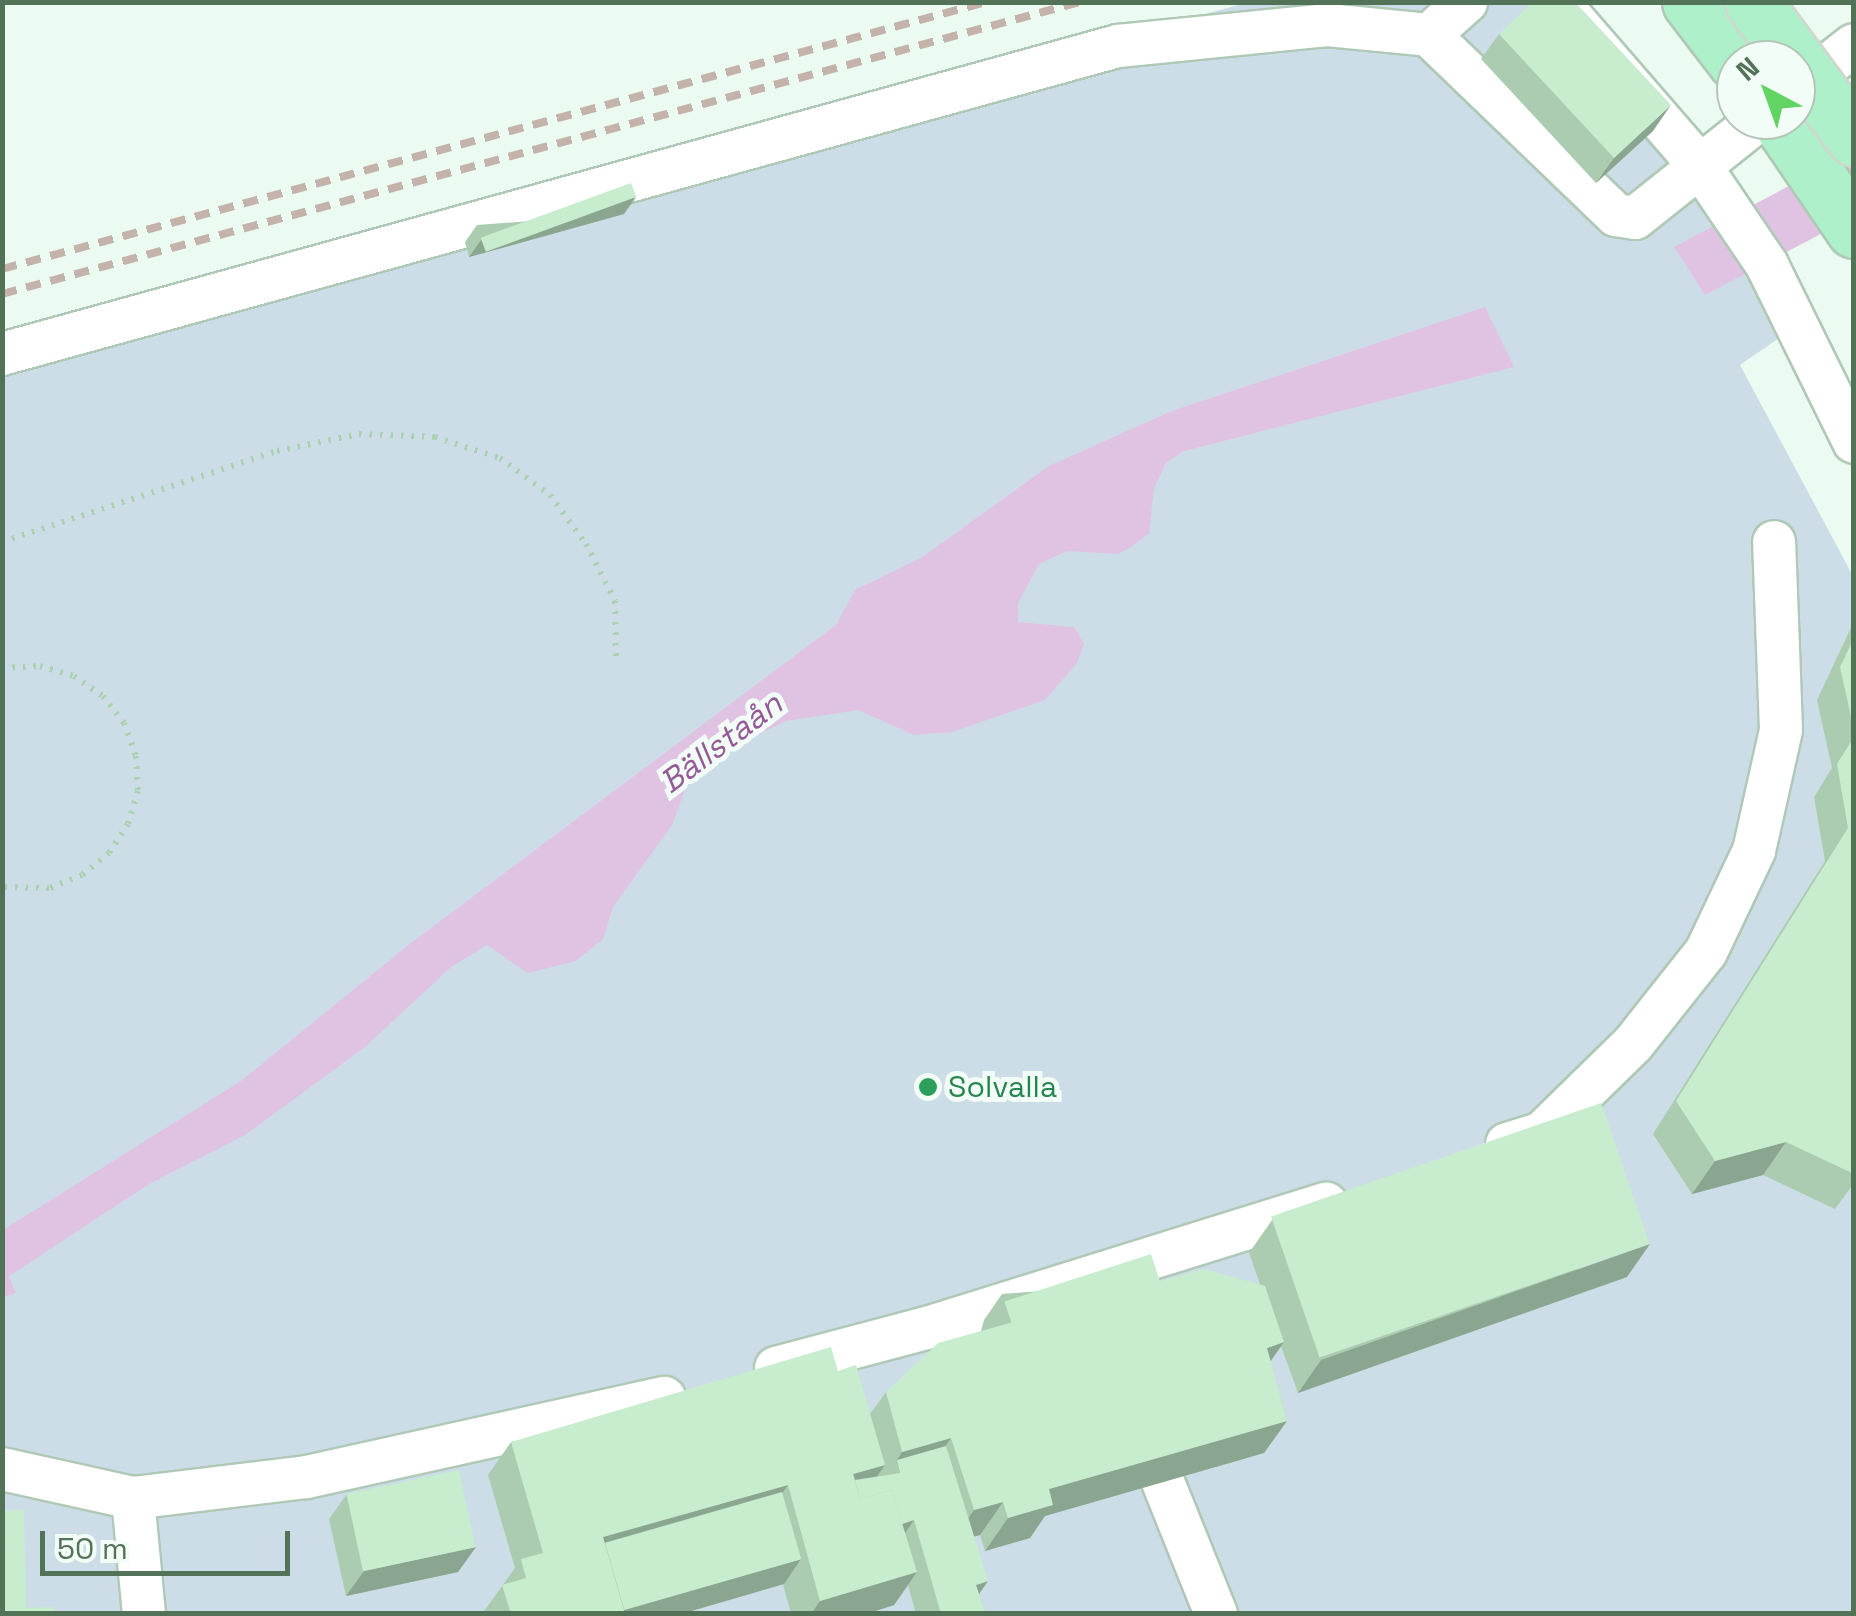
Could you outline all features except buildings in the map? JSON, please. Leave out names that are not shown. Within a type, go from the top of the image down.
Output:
[{"type":"main road","points":[[1690,2],[1719,40]]},
{"type":"main road","points":[[1753,2],[1854,138]]},
{"type":"main road","points":[[1793,140],[1854,230]]},
{"type":"street","points":[[1429,35],[1466,2]]},
{"type":"street","points":[[1558,2],[1700,166],[1730,210],[1767,265],[1854,442]]},
{"type":"street","points":[[2,354],[1118,46],[1327,25],[1429,35],[1616,214],[1635,218],[1733,140]]},
{"type":"street","points":[[1816,75],[1854,46]]},
{"type":"street","points":[[1467,1158],[1542,1133],[1634,1044],[1706,952],[1754,851],[1781,730],[1774,542]]},
{"type":"street","points":[[2,1469],[133,1498],[325,1473],[562,1425],[930,1328],[1373,1188]]},
{"type":"street","points":[[1164,1482],[1216,1614]]},
{"type":"street","points":[[133,1498],[144,1614]]},
{"type":"path","points":[[2,542],[277,451],[360,434],[435,437],[500,458],[550,494],[586,544],[615,601],[616,660]]},
{"type":"path","points":[[2,668],[40,666],[74,676],[103,696],[124,723],[136,756],[138,790],[128,824],[109,853],[82,875],[49,888],[2,887]]},
{"type":"shaded area","name":"Solvalla","points":[[1246,3],[1564,3],[1665,119],[1785,334],[1740,365],[1853,576],[1853,1613],[3,1613],[3,339]]},
{"type":"water","points":[[1853,152],[1853,217],[1705,295],[1674,247]]},
{"type":"water","name":"Bällstaån","points":[[1485,307],[1514,367],[1184,451],[1166,463],[1154,488],[1149,533],[1118,554],[1067,551],[1039,564],[1018,603],[1018,622],[1074,627],[1084,644],[1077,663],[1045,700],[952,732],[914,735],[858,710],[786,721],[718,754],[689,779],[672,825],[613,907],[603,939],[576,961],[528,973],[487,945],[451,967],[365,1047],[245,1135],[151,1183],[9,1276],[16,1293],[3,1297],[3,1230],[241,1081],[411,943],[836,625],[855,590],[921,558],[1049,466],[1172,411]]},
{"type":"railway","points":[[2,269],[986,2]]},
{"type":"railway","points":[[2,294],[1080,2]]},
{"type":"place","name":"Solvalla","points":[[928,1087]]}]
